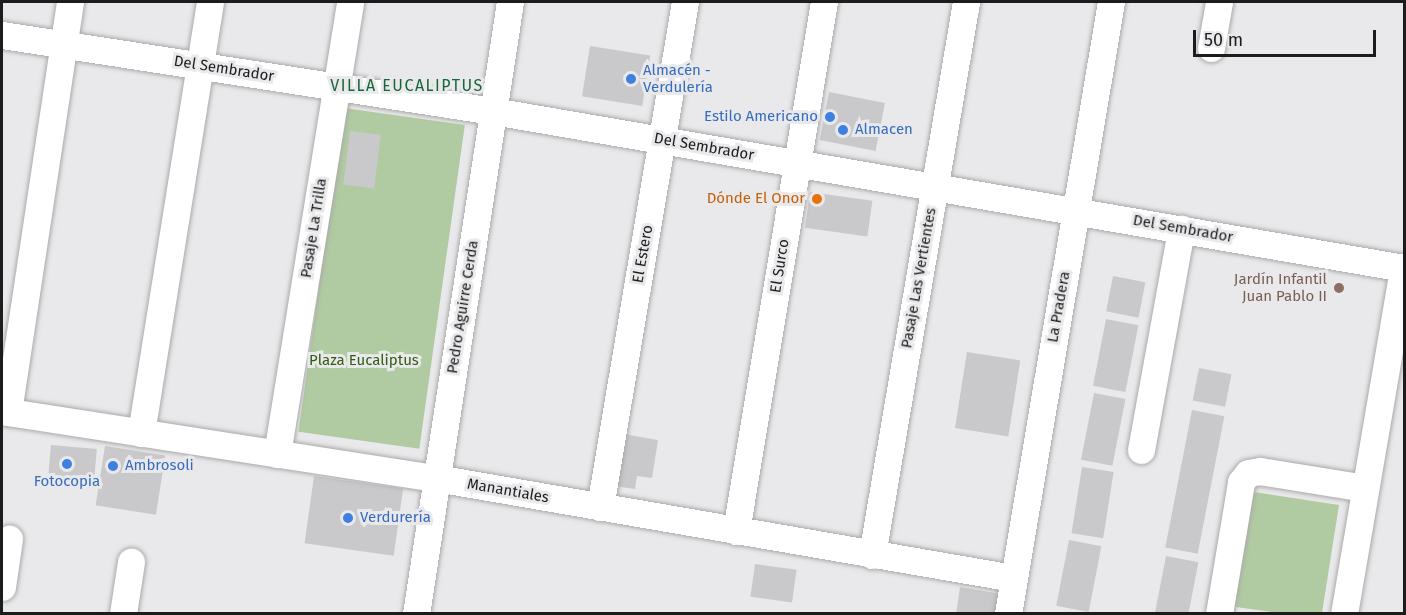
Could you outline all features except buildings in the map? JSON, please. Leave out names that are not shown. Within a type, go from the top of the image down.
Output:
[{"type":"street","points":[[5,412],[70,2]]},
{"type":"street","points":[[141,433],[210,2]]},
{"type":"street","name":"Pasaje La Trilla","points":[[277,454],[351,2]]},
{"type":"street","name":"Pedro Aguirre Cerda","points":[[416,614],[510,2]]},
{"type":"street","name":"El Estero","points":[[600,507],[686,2]]},
{"type":"street","name":"El Surco","points":[[735,531],[824,2]]},
{"type":"street","name":"Pasaje Las Vertientes","points":[[872,555],[966,2]]},
{"type":"street","name":"La Pradera","points":[[1008,614],[1111,2]]},
{"type":"street","points":[[1211,48],[1219,2]]},
{"type":"street","name":"Del Sembrador","points":[[2,35],[493,111],[1404,268]]},
{"type":"street","points":[[1141,450],[1181,229]]},
{"type":"street","points":[[1344,614],[1404,268]]},
{"type":"street","name":"Manantiales","points":[[5,412],[436,478],[1013,579]]},
{"type":"street","points":[[1219,614],[1241,482],[1248,473],[1260,471],[1365,488]]},
{"type":"street","points":[[2,587],[9,539]]},
{"type":"street","points":[[123,614],[131,562]]},
{"type":"green space","name":"Plaza Eucaliptus","points":[[344,108],[465,125],[419,449],[298,432]]},
{"type":"green space","points":[[1247,491],[1339,505],[1322,613],[1280,613],[1229,606]]},
{"type":"place","name":"Almacén - Verdulería","points":[[631,79]]},
{"type":"place","name":"Estilo Americano","points":[[830,117]]},
{"type":"place","name":"Almacen","points":[[843,130]]},
{"type":"place","name":"Dónde El Onor","points":[[817,199]]},
{"type":"place","name":"Jardín Infantil Juan Pablo II","points":[[1339,288]]},
{"type":"place","name":"Fotocopia","points":[[67,464]]},
{"type":"place","name":"Ambrosoli","points":[[113,466]]},
{"type":"place","name":"Verdurería","points":[[348,518]]},
{"type":"district","name":"VILLA EUCALIPTUS","points":[[407,86]]}]
